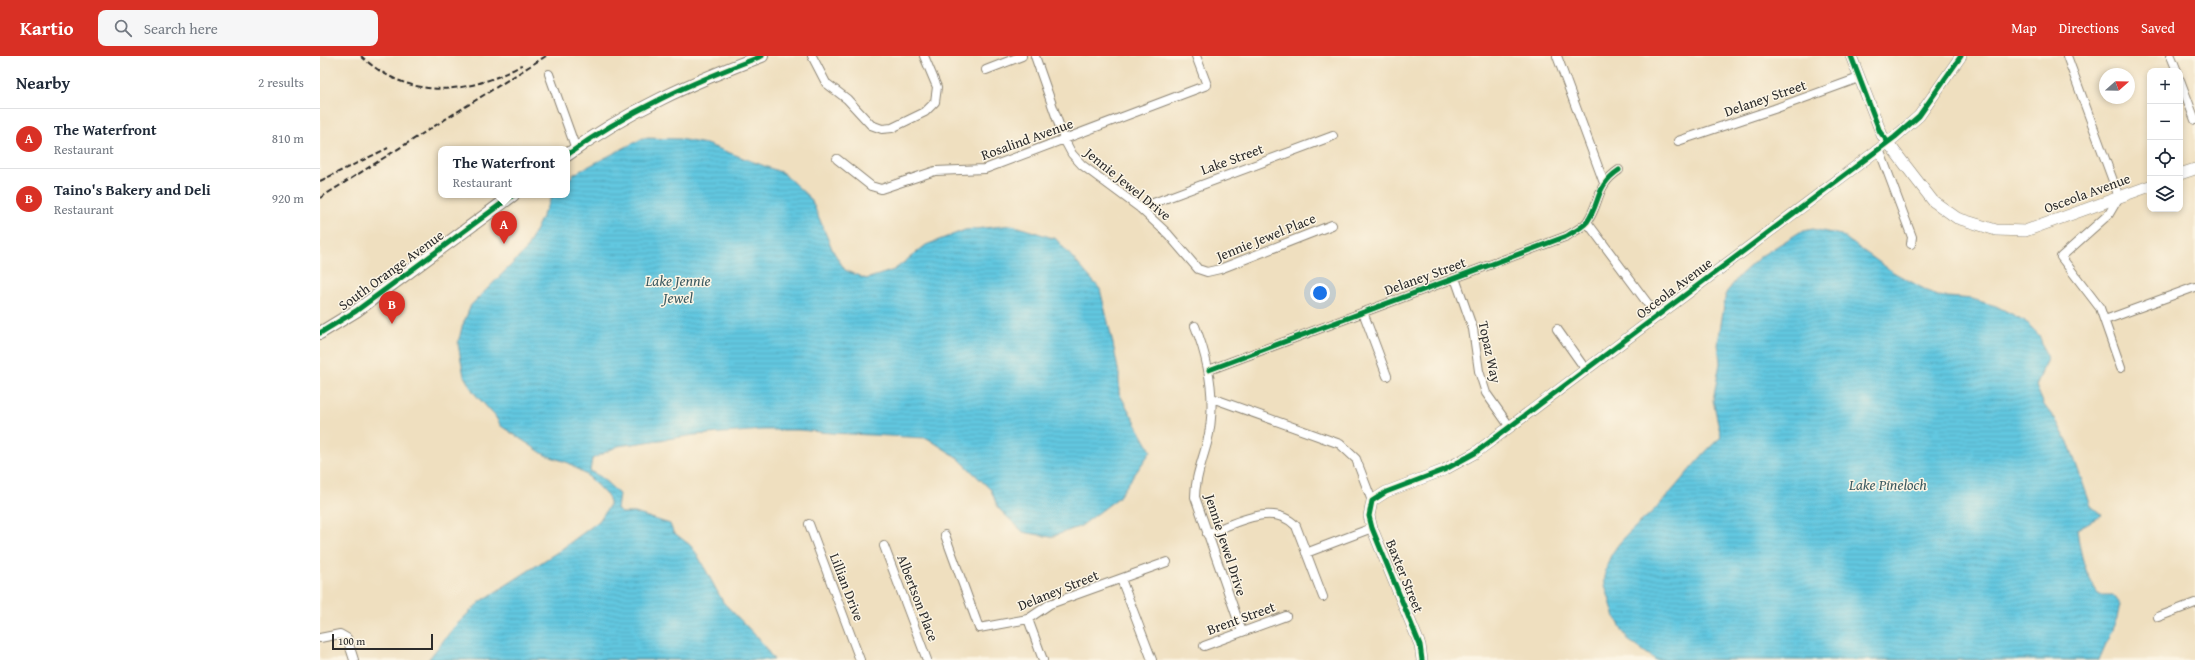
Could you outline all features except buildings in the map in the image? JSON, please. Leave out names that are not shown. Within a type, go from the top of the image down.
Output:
[{"type":"main road","points":[[572,152],[615,124],[668,95],[762,56]]},
{"type":"main road","name":"South Orange Avenue","points":[[320,333],[356,311],[509,198]]},
{"type":"street","points":[[812,56],[826,83],[847,99],[871,125],[882,129],[892,128],[925,112],[935,102],[937,87],[924,56]]},
{"type":"street","points":[[986,70],[1022,56]]},
{"type":"street","name":"Jennie Jewel Drive","points":[[1035,56],[1064,139],[1072,154],[1082,165],[1140,208],[1168,234],[1189,260]]},
{"type":"street","name":"Rosalind Avenue","points":[[837,159],[871,186],[881,189],[935,171],[985,169],[1207,86],[1196,56]]},
{"type":"street","points":[[1557,56],[1604,183]]},
{"type":"street","name":"Osceola Avenue","points":[[1851,56],[1884,146],[1926,194],[1950,214],[2002,231],[2020,232],[2035,229],[2147,187]]},
{"type":"street","name":"Osceola Avenue","points":[[1372,501],[1386,492],[1428,477],[1459,462],[1510,427],[1884,146],[1915,120],[1961,56]]},
{"type":"street","points":[[2067,56],[2119,197],[2109,214],[2061,257],[2090,292],[2100,308],[2121,368]]},
{"type":"street","points":[[2171,56],[2175,68]]},
{"type":"street","points":[[549,74],[572,152]]},
{"type":"street","name":"Delaney Street","points":[[1678,141],[1859,78]]},
{"type":"street","points":[[2183,88],[2195,120]]},
{"type":"street","name":"Lake Street","points":[[1140,208],[1333,136]]},
{"type":"street","points":[[1884,146],[1912,237],[1911,244]]},
{"type":"street","points":[[2183,173],[2195,169]]},
{"type":"street","points":[[1619,170],[1608,177],[1604,183],[1587,222],[1657,316]]},
{"type":"street","name":"Delaney Street","points":[[1210,370],[1567,236],[1587,222]]},
{"type":"street","name":"Jennie Jewel Place","points":[[1189,260],[1202,271],[1213,271],[1332,224]]},
{"type":"street","name":"Topaz Way","points":[[1455,278],[1473,329],[1479,371],[1486,394],[1510,427]]},
{"type":"street","points":[[2105,320],[2195,287]]},
{"type":"street","points":[[1363,312],[1387,376]]},
{"type":"street","name":"Jennie Jewel Drive","points":[[1196,326],[1210,370],[1212,398],[1210,426],[1195,483],[1197,507],[1242,632]]},
{"type":"street","points":[[1557,329],[1586,370]]},
{"type":"street","name":"Baxter Street","points":[[1212,398],[1340,444],[1356,459],[1372,501],[1370,516],[1372,528],[1420,645],[1422,660]]},
{"type":"street","points":[[1207,534],[1258,515],[1273,514],[1288,518],[1296,526],[1323,597]]},
{"type":"street","name":"Lillian Drive","points":[[809,524],[860,660]]},
{"type":"street","points":[[1306,553],[1372,528]]},
{"type":"street","name":"Delaney Street","points":[[945,535],[979,628],[1028,619],[1050,604],[1167,562]]},
{"type":"street","name":"Albertson Place","points":[[884,546],[927,660]]},
{"type":"street","points":[[1122,579],[1152,660]]},
{"type":"street","points":[[2158,617],[2195,603]]},
{"type":"street","name":"Brent Street","points":[[1204,646],[1286,616]]},
{"type":"street","points":[[1028,619],[1043,660]]},
{"type":"street","points":[[320,638],[340,634],[347,638],[351,644],[354,660]]},
{"type":"water","name":"Lake Jennie Jewel","points":[[643,138],[679,139],[706,144],[783,173],[811,199],[833,251],[845,270],[866,279],[894,270],[926,245],[965,230],[1012,225],[1056,239],[1100,289],[1119,374],[1119,393],[1151,451],[1118,498],[1081,526],[1051,537],[1023,532],[998,508],[991,490],[958,458],[927,438],[799,430],[763,430],[695,435],[618,446],[592,459],[590,471],[601,477],[619,494],[617,509],[621,513],[635,513],[670,524],[673,532],[690,545],[697,554],[723,602],[759,639],[774,660],[428,660],[455,626],[480,602],[559,551],[599,521],[609,506],[609,498],[589,477],[569,463],[545,455],[501,426],[495,416],[474,393],[464,376],[458,344],[462,327],[471,305],[526,250],[551,198],[570,198],[570,178],[574,174]]},
{"type":"water","name":"Lake Pineloch","points":[[1813,229],[1841,235],[1893,272],[1937,296],[1972,299],[1996,306],[2025,321],[2039,335],[2047,359],[2036,386],[2044,405],[2057,422],[2070,447],[2091,506],[2102,515],[2077,529],[2084,564],[2099,595],[2113,595],[2120,604],[2117,618],[2099,660],[1656,660],[1628,640],[1615,617],[1605,585],[1608,564],[1613,552],[1623,539],[1660,504],[1721,437],[1713,400],[1720,363],[1718,343],[1726,293],[1739,276],[1761,256],[1800,232]]},
{"type":"railway","points":[[361,56],[379,71],[399,81],[419,87],[439,89],[481,83],[522,65]]},
{"type":"railway","points":[[320,198],[546,56]]},
{"type":"railway","points":[[320,181],[388,148]]},
{"type":"cycle path","points":[[570,153],[637,111],[686,87],[762,56]]},
{"type":"cycle path","points":[[1851,56],[1880,132],[1888,142]]},
{"type":"cycle path","points":[[1422,660],[1420,645],[1372,528],[1369,516],[1372,501],[1386,492],[1444,470],[1475,453],[1895,137],[1919,116],[1961,56]]},
{"type":"cycle path","points":[[1209,370],[1567,236],[1587,222],[1595,208],[1602,188],[1611,176],[1619,170]]},
{"type":"cycle path","points":[[320,333],[356,311],[509,198]]},
{"type":"place","name":"The Waterfront","points":[[504,244]]},
{"type":"place","name":"Taino's Bakery and Deli","points":[[392,324]]}]
